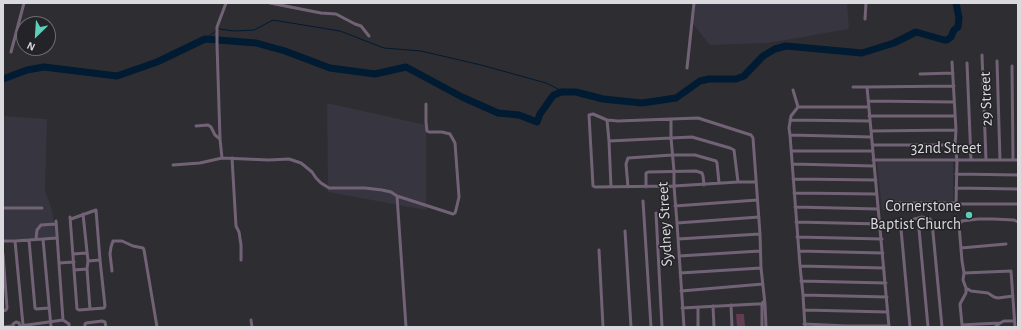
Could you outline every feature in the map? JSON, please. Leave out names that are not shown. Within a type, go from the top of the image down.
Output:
[{"type":"street","points":[[11,52],[24,3]]},
{"type":"street","points":[[222,158],[220,138],[217,27],[226,3]]},
{"type":"street","points":[[270,3],[321,13],[336,14],[361,26],[369,36]]},
{"type":"street","points":[[687,68],[694,3]]},
{"type":"street","points":[[865,19],[866,3]]},
{"type":"street","points":[[982,55],[986,160]]},
{"type":"street","name":"29 Street","points":[[997,61],[1000,160]]},
{"type":"street","points":[[952,62],[954,73],[957,204]]},
{"type":"street","points":[[967,63],[971,160]]},
{"type":"street","points":[[1012,66],[1013,160]]},
{"type":"street","points":[[920,74],[954,73]]},
{"type":"street","points":[[853,87],[954,86]]},
{"type":"street","points":[[867,87],[889,326],[805,326],[797,237],[790,120],[793,112],[798,107],[868,107]]},
{"type":"street","points":[[793,90],[798,107]]},
{"type":"street","points":[[868,101],[954,102]]},
{"type":"street","points":[[172,165],[200,163],[222,158],[269,160],[289,159],[301,163],[312,172],[321,183],[329,188],[365,188],[382,190],[453,214],[455,213],[459,197],[455,143],[450,134],[427,131],[426,104]]},
{"type":"street","points":[[756,182],[646,187],[595,187],[593,186],[589,115],[593,114],[607,120],[618,121],[701,119],[751,135],[753,138],[759,216],[764,320],[766,327]]},
{"type":"street","points":[[869,116],[954,116]]},
{"type":"street","name":"Sydney Street","points":[[672,119],[671,138],[684,327]]},
{"type":"street","points":[[607,120],[611,187]]},
{"type":"street","points":[[790,120],[870,121]]},
{"type":"street","points":[[196,126],[208,125],[211,127],[215,135],[220,138]]},
{"type":"street","points":[[871,131],[956,130]]},
{"type":"street","points":[[790,135],[872,137]]},
{"type":"street","points":[[609,141],[692,137],[730,148],[734,150],[738,182]]},
{"type":"street","points":[[872,145],[955,145]]},
{"type":"street","points":[[791,151],[873,151]]},
{"type":"street","points":[[628,187],[626,164],[628,158],[672,155],[695,155],[716,161],[719,183]]},
{"type":"street","points":[[232,158],[236,226],[239,232],[241,245],[241,260]]},
{"type":"street","name":"32nd Street","points":[[873,160],[1018,160]]},
{"type":"street","points":[[792,164],[874,166]]},
{"type":"street","points":[[646,187],[647,173],[674,171],[699,172],[703,176],[704,184]]},
{"type":"street","points":[[956,174],[1018,175]]},
{"type":"street","points":[[793,179],[876,180]]},
{"type":"street","points":[[956,188],[1018,189]]},
{"type":"street","points":[[794,193],[877,194]]},
{"type":"street","points":[[397,196],[406,327]]},
{"type":"street","points":[[675,206],[757,200]]},
{"type":"street","points":[[643,201],[651,327]]},
{"type":"street","points":[[896,203],[1018,204]]},
{"type":"street","points":[[795,207],[878,209]]},
{"type":"street","points":[[3,208],[42,208]]},
{"type":"street","points":[[96,210],[104,308],[77,309],[70,218],[83,214],[96,210]]},
{"type":"street","points":[[656,213],[662,327]]},
{"type":"street","points":[[83,214],[88,261],[87,268],[90,309]]},
{"type":"street","points":[[677,223],[759,216]]},
{"type":"street","points":[[910,327],[901,229],[911,220],[922,217],[930,219],[932,222],[942,327]]},
{"type":"street","points":[[918,218],[928,327]]},
{"type":"street","points":[[1014,321],[1004,321],[994,326],[980,324],[962,326],[960,304],[966,293],[966,288],[963,280],[964,273],[959,224],[962,221],[993,219],[1014,220],[1018,222]]},
{"type":"street","points":[[36,239],[37,230],[42,225],[56,222],[63,320]]},
{"type":"street","points":[[796,222],[880,224]]},
{"type":"street","points":[[625,231],[631,327]]},
{"type":"street","points":[[678,239],[760,234]]},
{"type":"street","points":[[797,237],[882,239]]},
{"type":"street","points":[[3,241],[57,238]]},
{"type":"street","points":[[43,239],[51,327]]},
{"type":"street","points":[[29,240],[35,308],[49,308]]},
{"type":"street","points":[[15,241],[21,326]]},
{"type":"street","points":[[112,271],[110,254],[113,241],[122,241],[133,246],[143,248],[157,327]]},
{"type":"street","points":[[961,248],[1006,244]]},
{"type":"street","points":[[599,250],[603,327]]},
{"type":"street","points":[[679,256],[760,251]]},
{"type":"street","points":[[799,252],[883,253]]},
{"type":"street","points":[[73,254],[86,253]]},
{"type":"street","points":[[3,255],[7,308],[3,312]]},
{"type":"street","points":[[88,261],[100,260]]},
{"type":"street","points":[[59,263],[74,262]]},
{"type":"street","points":[[800,266],[884,268]]},
{"type":"street","points":[[74,270],[87,268]]},
{"type":"street","points":[[680,273],[761,268]]},
{"type":"street","points":[[964,273],[1010,271],[1013,296],[1014,327]]},
{"type":"street","points":[[802,281],[886,283]]},
{"type":"street","points":[[681,290],[763,284]]},
{"type":"street","points":[[966,288],[974,292],[988,293],[998,298],[1013,296]]},
{"type":"street","points":[[803,295],[887,297]]},
{"type":"street","points":[[682,308],[764,303]]},
{"type":"street","points":[[731,305],[732,327]]},
{"type":"street","points":[[713,306],[714,327]]},
{"type":"street","points":[[698,307],[698,327]]},
{"type":"street","points":[[804,310],[888,312]]},
{"type":"street","points":[[3,327],[13,326],[16,322],[21,326],[63,320],[69,324],[69,327]]},
{"type":"street","points":[[252,320],[252,327]]},
{"type":"street","points":[[762,327],[764,320]]},
{"type":"street","points":[[85,327],[86,322],[105,322],[106,327]]},
{"type":"shaded area","points":[[695,3],[847,3],[849,29],[768,43],[710,45],[693,24]]},
{"type":"shaded area","points":[[327,103],[426,125],[426,210],[328,192]]},
{"type":"shaded area","points":[[3,116],[47,119],[45,191],[52,210],[56,238],[3,240]]},
{"type":"shaded area","points":[[877,162],[953,162],[953,210],[882,210]]},
{"type":"shaded area","points":[[736,314],[744,314],[745,327],[737,327]]},
{"type":"waterway","points":[[3,79],[27,70],[44,67],[117,76],[157,62],[205,39],[256,43],[285,51],[330,68],[375,74],[406,67],[462,97],[498,113],[519,115],[537,122],[540,114],[552,97],[561,92],[576,92],[603,99],[642,103],[676,98],[700,81],[709,79],[736,79],[744,76],[763,56],[775,49],[786,46],[862,53],[894,43],[916,32],[947,40],[958,27],[959,18],[956,3]]},
{"type":"waterway","points":[[218,29],[234,31],[254,30],[273,20],[340,31],[384,48],[421,51],[481,65],[546,83],[562,91]]},
{"type":"waterway","points":[[205,39],[216,31]]},
{"type":"place","name":"Cornerstone Baptist Church","points":[[969,215]]}]
